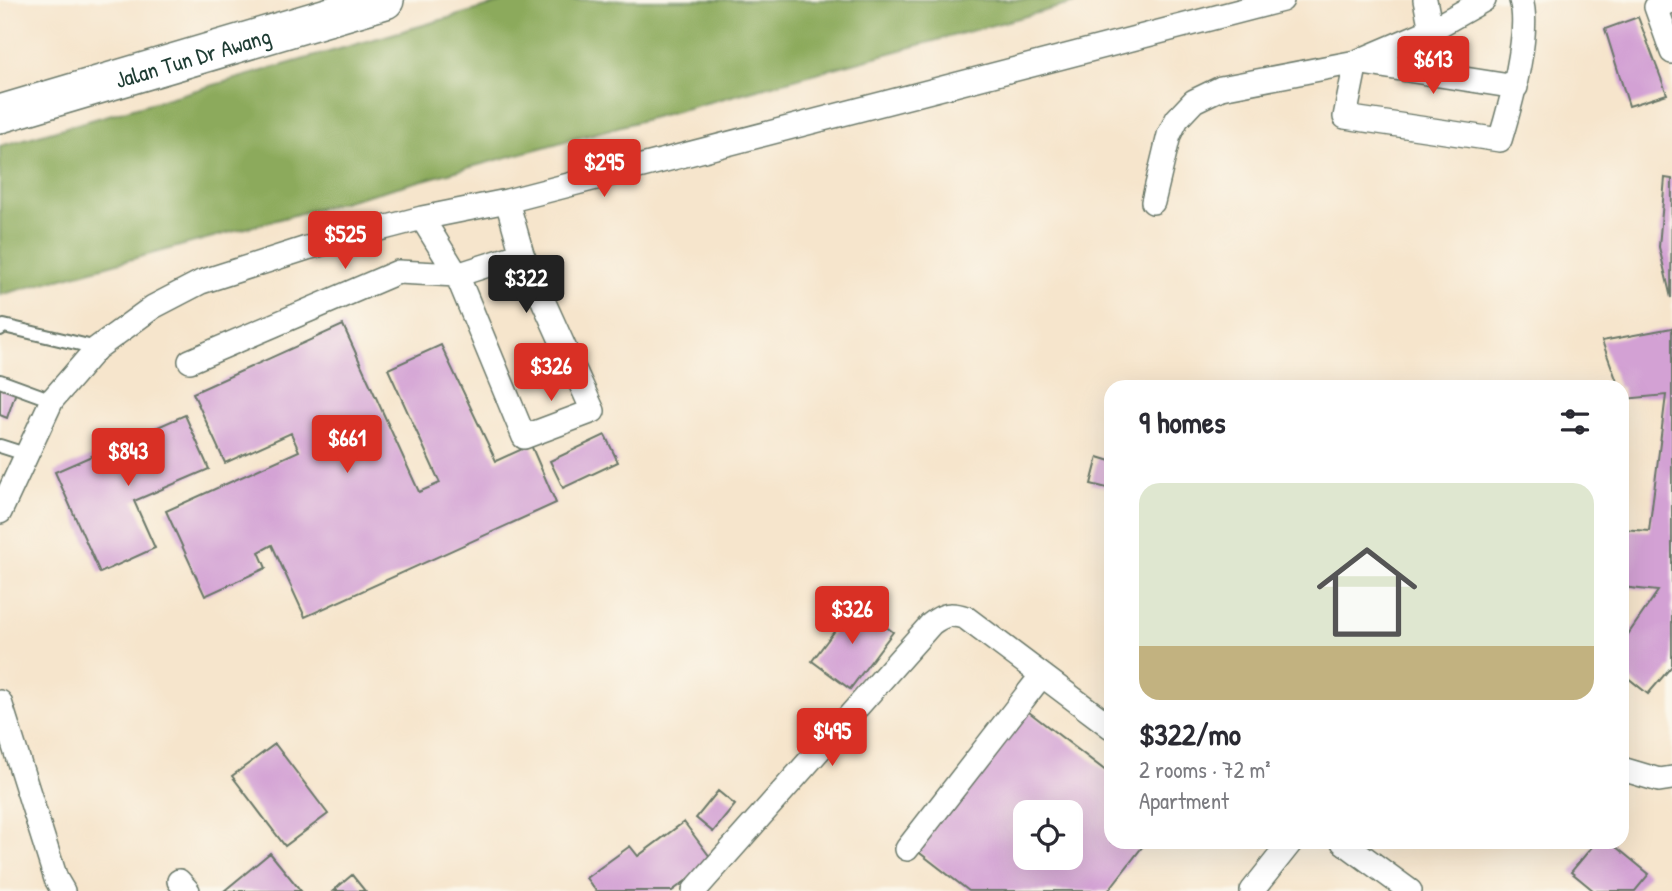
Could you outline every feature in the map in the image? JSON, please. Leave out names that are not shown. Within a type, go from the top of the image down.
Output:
[{"type":"main road","name":"Jalan Tun Dr Awang","points":[[0,114],[386,0]]},
{"type":"street","points":[[0,512],[52,400],[97,348],[153,307],[201,282],[307,248],[422,218],[507,201],[1282,0]]},
{"type":"street","points":[[1425,0],[1431,30]]},
{"type":"street","points":[[1356,62],[1345,117],[1500,140],[1516,87],[1523,24],[1521,0]]},
{"type":"street","points":[[1153,202],[1169,135],[1177,118],[1194,101],[1221,88],[1356,62],[1431,30],[1480,1]]},
{"type":"street","points":[[1672,1],[1656,7],[1672,52]]},
{"type":"street","points":[[1356,62],[1516,87]]},
{"type":"street","points":[[422,218],[457,275],[524,437],[593,411],[522,254],[507,201]]},
{"type":"street","points":[[190,361],[398,272],[457,275],[522,254]]},
{"type":"street","points":[[694,891],[930,624],[940,616],[952,613],[966,618],[1104,722]]},
{"type":"street","points":[[907,849],[1042,675]]},
{"type":"street","points":[[0,702],[62,891]]},
{"type":"street","points":[[1629,771],[1659,780],[1672,778]]},
{"type":"street","points":[[1252,891],[1277,849]]},
{"type":"street","points":[[1353,849],[1410,891]]},
{"type":"lane","points":[[0,329],[4,326],[97,348]]},
{"type":"lane","points":[[0,381],[52,400]]},
{"type":"lane","points":[[0,446],[25,454]]},
{"type":"green space","points":[[511,0],[1085,0],[0,295],[0,146]]},
{"type":"building","points":[[1638,17],[1667,94],[1629,106],[1605,29]]},
{"type":"building","points":[[1665,178],[1672,179],[1671,298],[1659,247]]},
{"type":"building","points":[[343,325],[419,492],[440,483],[388,369],[441,345],[496,461],[531,445],[556,503],[305,617],[272,545],[259,552],[266,568],[205,596],[166,511],[299,451],[291,433],[225,463],[193,393]]},
{"type":"building","points":[[1672,328],[1672,666],[1648,694],[1629,679],[1629,633],[1658,591],[1629,588],[1629,530],[1649,531],[1666,395],[1629,399],[1629,380],[1616,380],[1602,341]]},
{"type":"building","points":[[0,382],[17,389],[7,418],[0,415]]},
{"type":"building","points":[[185,415],[209,469],[134,501],[155,548],[100,573],[55,472]]},
{"type":"building","points":[[605,435],[618,462],[563,488],[550,461]]},
{"type":"building","points":[[1098,457],[1104,459],[1104,487],[1091,484]]},
{"type":"building","points":[[855,604],[893,632],[850,689],[812,661]]},
{"type":"building","points":[[1025,709],[1104,770],[1104,849],[1141,849],[1108,891],[969,891],[916,850]]},
{"type":"building","points":[[275,744],[328,814],[285,846],[232,776]]},
{"type":"building","points":[[718,791],[735,805],[713,832],[696,818]]},
{"type":"building","points":[[684,822],[713,861],[672,891],[596,891],[586,878],[630,846],[638,856]]},
{"type":"building","points":[[1590,849],[1619,849],[1649,874],[1635,891],[1594,891],[1571,872]]},
{"type":"building","points":[[270,853],[301,891],[224,891]]},
{"type":"building","points":[[352,875],[365,891],[333,891]]}]
